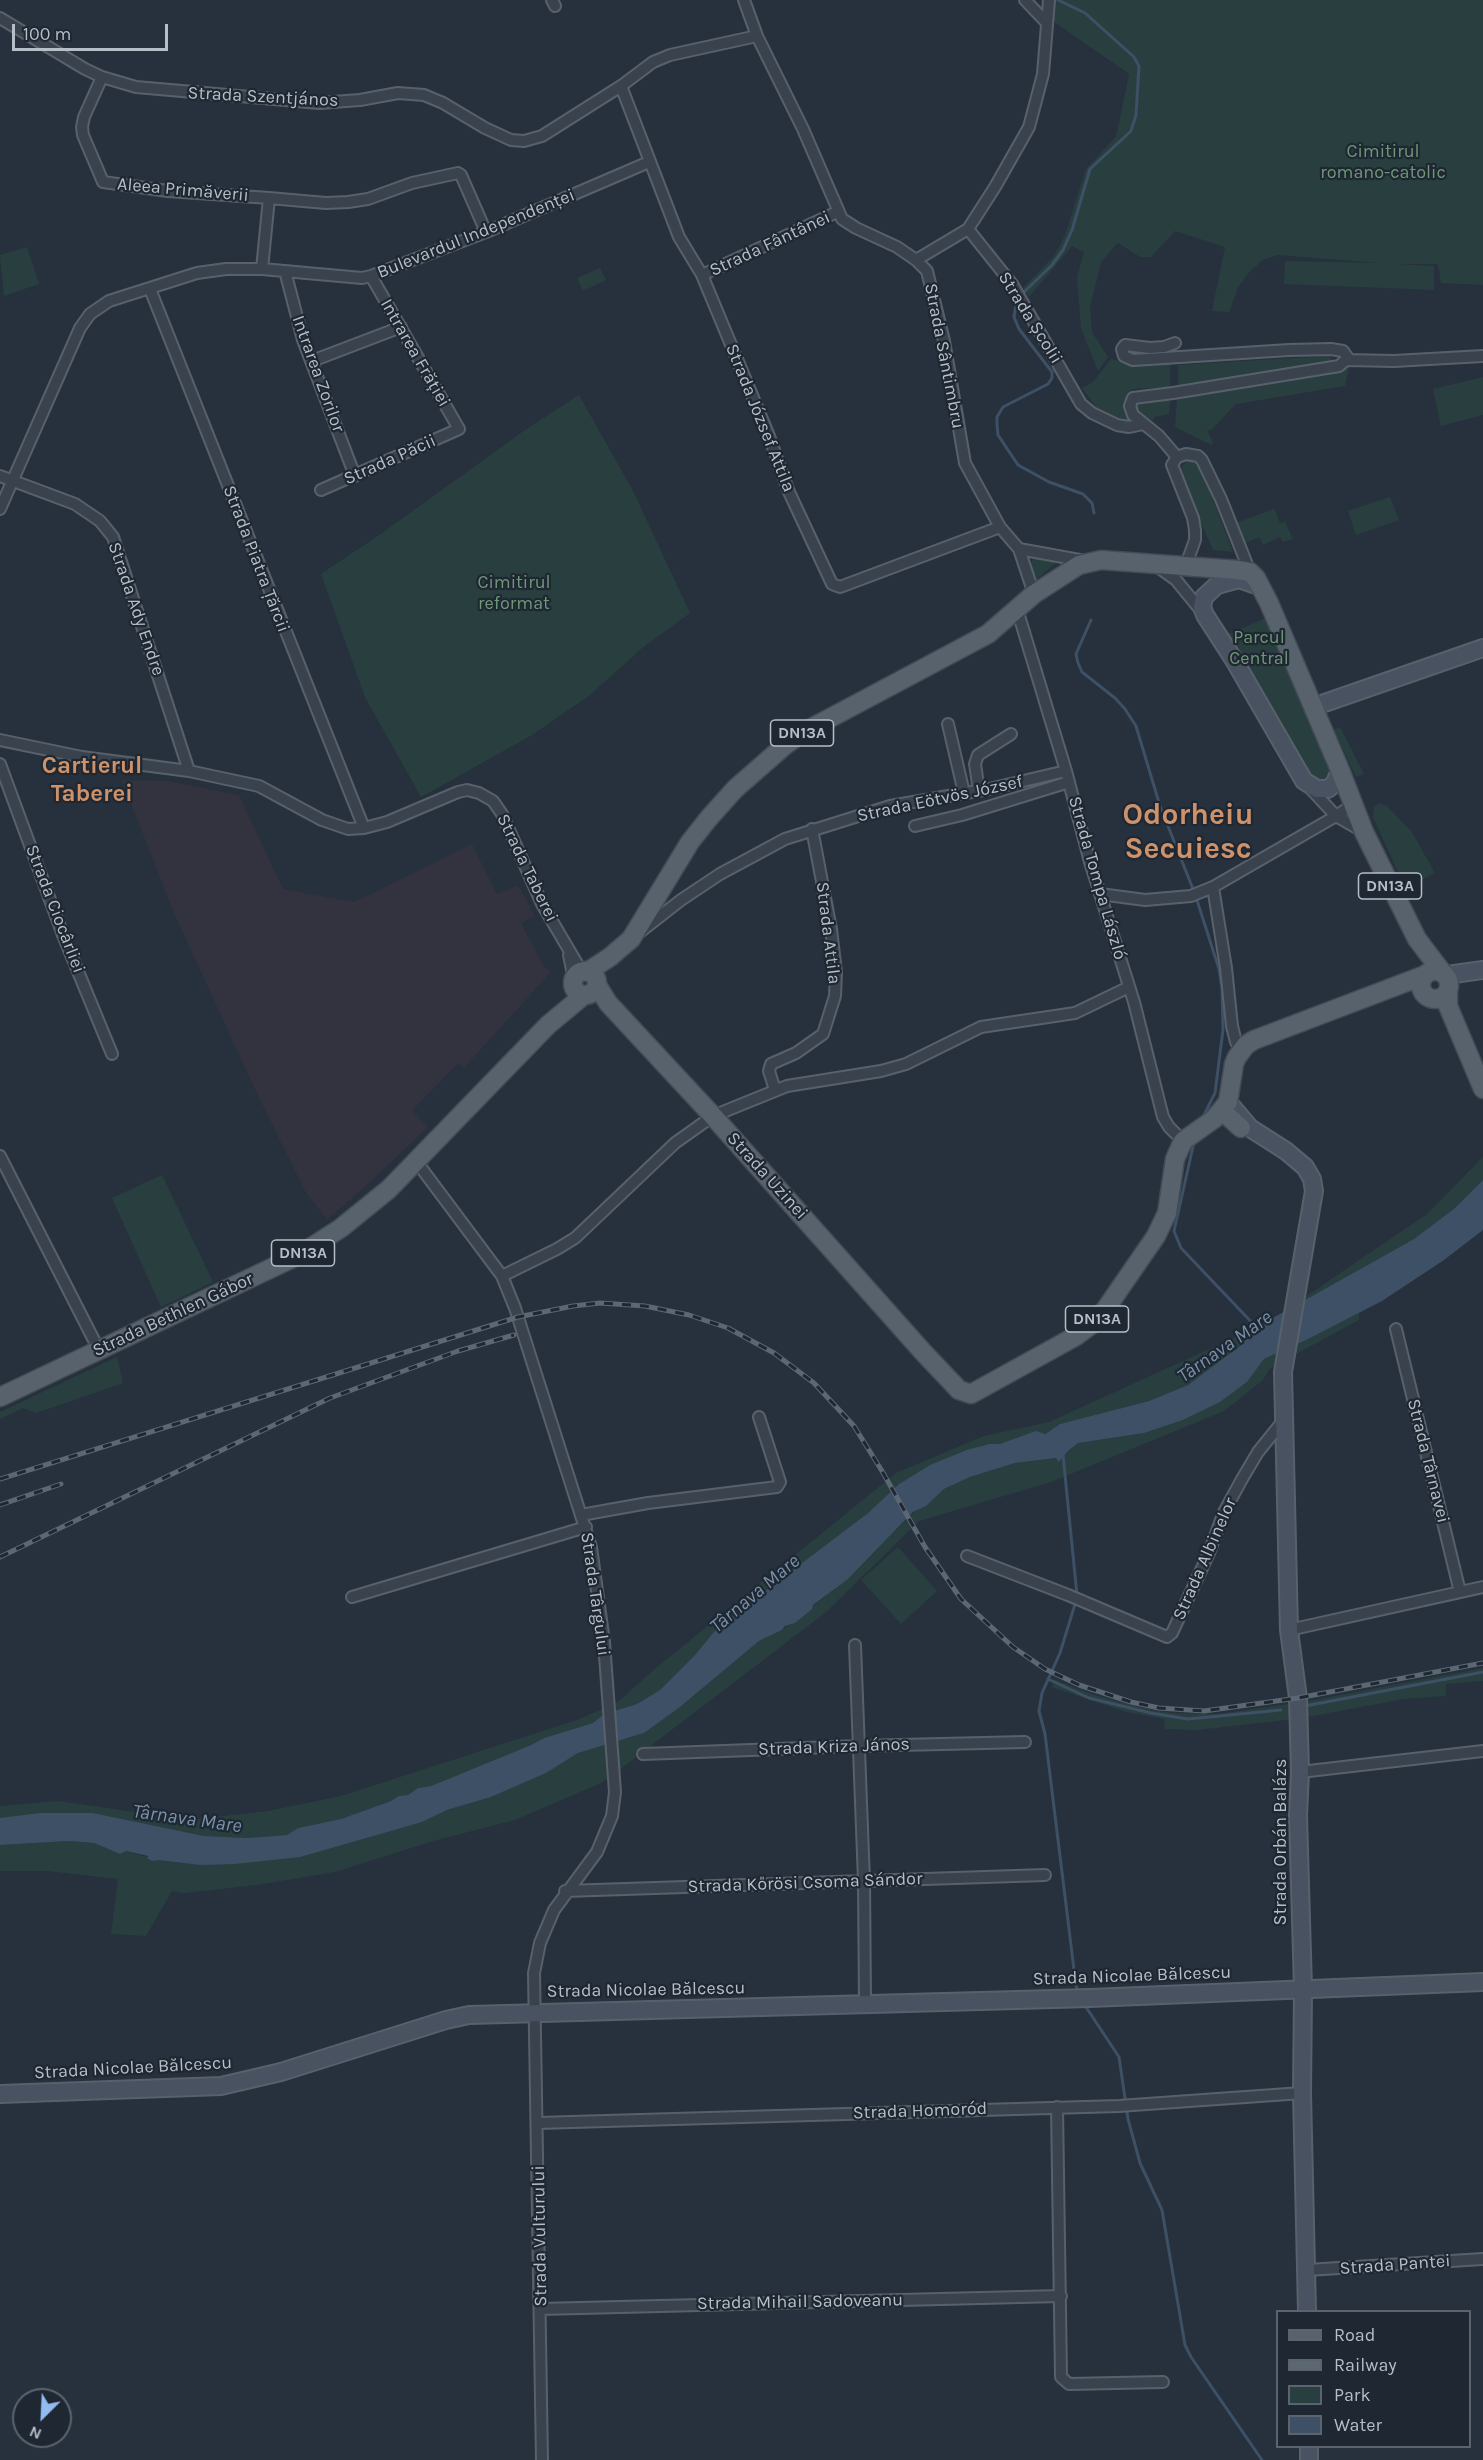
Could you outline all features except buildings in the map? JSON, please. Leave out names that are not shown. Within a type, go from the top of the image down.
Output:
[{"type":"main road","name":"DN13A","points":[[585,983],[631,939],[690,842],[715,810],[735,789],[802,733],[988,634],[1034,594],[1079,565],[1101,560],[1186,565],[1250,572],[1262,588],[1364,832],[1417,939],[1417,947],[1440,979],[1462,1043],[1483,1089]]},
{"type":"main road","points":[[1262,588],[1239,579],[1217,585],[1204,597],[1202,606],[1205,615],[1308,785],[1320,790],[1328,789],[1335,783],[1340,770]]},
{"type":"main road","points":[[1313,707],[1483,648]]},
{"type":"main road","points":[[1225,1107],[1238,1057],[1254,1040],[1369,997],[1440,979],[1458,985],[1481,970]]},
{"type":"main road","name":"DN13A","points":[[1440,979],[1421,984],[1427,996],[1462,1043]]},
{"type":"main road","name":"Strada Uzinei","points":[[585,983],[608,1003],[713,1116],[923,1352],[959,1390],[972,1394],[1076,1336],[1092,1324],[1130,1276],[1156,1236],[1167,1213],[1175,1159],[1195,1133]]},
{"type":"main road","name":"Strada Bethlen Gábor","points":[[0,1397],[299,1255],[358,1216],[417,1161],[548,1025],[585,983]]},
{"type":"main road","points":[[1369,997],[1427,996]]},
{"type":"main road","name":"DN13A","points":[[1195,1133],[1225,1107]]},
{"type":"main road","points":[[1225,1107],[1241,1128]]},
{"type":"main road","points":[[1225,1107],[1261,1136]]},
{"type":"main road","points":[[1195,1133],[1222,1125],[1241,1128],[1261,1136]]},
{"type":"main road","name":"Strada Orbán Balázs","points":[[1261,1136],[1286,1151],[1305,1167],[1312,1179],[1314,1191],[1283,1372],[1289,1630],[1298,1698],[1300,1772],[1298,1815],[1303,1989],[1302,2093],[1307,2310]]},
{"type":"main road","name":"Strada Nicolae Bălcescu","points":[[0,2094],[221,2086],[281,2072],[446,2020],[469,2015],[1090,1998],[1483,1982]]},
{"type":"street","points":[[744,0],[757,36],[803,129],[837,212]]},
{"type":"street","points":[[1025,0],[1046,22]]},
{"type":"street","points":[[916,260],[968,229],[1029,127],[1043,74],[1048,4]]},
{"type":"street","name":"Strada Szentjános","points":[[0,18],[102,77],[136,87],[297,102],[360,100],[398,93],[424,95],[511,140],[524,141],[542,135],[621,86],[653,62],[670,55],[757,36]]},
{"type":"street","name":"Aleea Primăverii","points":[[102,77],[84,117],[82,127],[83,135],[103,182],[168,191],[326,203],[368,199],[412,183],[458,173],[461,175],[486,232]]},
{"type":"street","name":"Strada József Attila","points":[[621,86],[679,237],[702,275],[769,435],[789,492],[832,584],[835,587],[1000,527]]},
{"type":"street","name":"Bulevardul Independenței","points":[[0,509],[85,319],[95,309],[109,301],[197,273],[226,269],[262,269],[362,278],[371,276],[486,232],[649,162]]},
{"type":"street","name":"Aleea Primăverii","points":[[262,269],[269,198]]},
{"type":"street","name":"Strada Sântimbru","points":[[837,212],[848,224],[897,247],[916,260],[929,276],[944,341],[965,463],[1000,527],[1018,549],[1034,594]]},
{"type":"street","name":"Strada Fântânei","points":[[702,275],[837,212]]},
{"type":"street","name":"Strada Școlii","points":[[968,229],[1012,284],[1081,404],[1092,413],[1117,425],[1129,427],[1143,424]]},
{"type":"street","name":"Intrarea Zorilor","points":[[285,271],[303,340],[355,476]]},
{"type":"street","name":"Intrarea Frăției","points":[[371,276],[459,429]]},
{"type":"street","name":"Strada Piatra Țărcii","points":[[150,288],[364,828]]},
{"type":"street","points":[[312,361],[401,327]]},
{"type":"street","points":[[1175,343],[1150,348],[1125,345],[1122,349],[1124,356],[1133,360],[1331,349],[1346,353],[1347,360]]},
{"type":"street","points":[[1177,457],[1159,436],[1130,410],[1130,401],[1136,396],[1173,393],[1328,368],[1339,366],[1347,360],[1460,359],[1483,356]]},
{"type":"street","name":"Strada Păcii","points":[[321,490],[459,429]]},
{"type":"street","points":[[1186,565],[1195,540],[1195,530],[1193,518],[1172,470],[1177,457],[1192,455],[1202,460],[1250,572]]},
{"type":"street","name":"Strada Ady Endre","points":[[0,476],[83,508],[100,521],[113,537],[189,771]]},
{"type":"street","points":[[1018,549],[1088,562]]},
{"type":"street","points":[[1144,562],[1170,574],[1205,615]]},
{"type":"street","name":"Strada Tompa László","points":[[1017,609],[1129,987],[1163,1117],[1169,1128],[1195,1133]]},
{"type":"street","points":[[948,724],[964,793]]},
{"type":"street","points":[[979,791],[975,764],[978,755],[1011,734]]},
{"type":"street","name":"Strada Taberei","points":[[0,740],[82,757],[189,771],[259,786],[331,824],[348,829],[364,828],[387,822],[458,792],[472,791],[487,796],[502,814],[542,904],[567,946],[585,983]]},
{"type":"street","name":"Strada Ciocârliei","points":[[0,764],[63,935],[112,1054]]},
{"type":"street","name":"Strada Eötvös József","points":[[631,939],[681,900],[753,854],[812,829],[890,806],[979,791],[1066,771]]},
{"type":"street","points":[[915,826],[982,809],[1069,782]]},
{"type":"street","points":[[1308,785],[1336,816],[1364,832]]},
{"type":"street","points":[[1100,894],[1145,900],[1196,894],[1213,887],[1354,804]]},
{"type":"street","name":"Strada Attila","points":[[775,1090],[769,1071],[771,1064],[796,1053],[822,1035],[835,996],[836,972],[831,929],[812,829]]},
{"type":"street","points":[[666,882],[675,896],[681,900]]},
{"type":"street","points":[[1213,887],[1238,1057]]},
{"type":"street","points":[[502,1276],[575,1238],[675,1143],[713,1116],[775,1090],[802,1083],[881,1071],[906,1064],[970,1030],[1075,1013],[1129,987]]},
{"type":"street","points":[[0,1156],[99,1350]]},
{"type":"street","name":"Strada Târgului","points":[[417,1161],[502,1276],[522,1326],[586,1527],[596,1583],[615,1792],[608,1829],[597,1852],[565,1891],[540,1943],[534,1973],[534,2012]]},
{"type":"street","name":"Strada Târnavei","points":[[1396,1329],[1460,1592]]},
{"type":"street","points":[[581,1515],[648,1503],[777,1487],[780,1482],[759,1417]]},
{"type":"street","name":"Strada Albinelor","points":[[967,1556],[1167,1637],[1170,1636],[1233,1495],[1258,1452],[1283,1421]]},
{"type":"street","points":[[352,1597],[586,1527]]},
{"type":"street","points":[[1289,1630],[1483,1587]]},
{"type":"street","points":[[855,1645],[864,1881],[865,2003]]},
{"type":"street","name":"Strada Kriza János","points":[[643,1754],[1025,1742]]},
{"type":"street","points":[[1300,1772],[1483,1751]]},
{"type":"street","name":"Strada Kőrösi Csoma Sándor","points":[[565,1891],[1045,1875]]},
{"type":"street","name":"Strada Vulturului","points":[[534,2012],[538,2123],[542,2460]]},
{"type":"street","name":"Strada Homoród","points":[[538,2123],[1124,2105],[1302,2093]]},
{"type":"street","points":[[1057,2107],[1063,2381],[1069,2384],[1163,2382]]},
{"type":"street","name":"Strada Pantei","points":[[1306,2270],[1483,2259]]},
{"type":"street","name":"Strada Mihail Sadoveanu","points":[[540,2309],[1060,2296]]},
{"type":"shaded area","points":[[122,780],[168,781],[239,795],[283,889],[354,902],[472,844],[497,894],[518,885],[535,916],[521,923],[544,967],[551,972],[464,1068],[458,1063],[412,1111],[428,1127],[327,1220],[305,1191],[256,1092],[173,911]]},
{"type":"green space","name":"Cimitirul romano-catolic","points":[[1052,0],[1483,0],[1483,285],[1441,283],[1438,264],[1397,264],[1434,266],[1434,290],[1284,284],[1285,261],[1379,263],[1278,255],[1263,260],[1249,272],[1238,288],[1229,312],[1212,311],[1225,247],[1175,231],[1151,257],[1140,257],[1118,243],[1101,262],[1090,307],[1092,332],[1108,357],[1098,371],[1081,328],[1077,277],[1084,252],[1072,246],[1029,297],[1023,288],[1055,255],[1065,235],[1086,169],[1116,137],[1129,74],[1050,19]]},
{"type":"green space","points":[[27,247],[39,284],[4,296],[0,255]]},
{"type":"green space","points":[[600,268],[606,280],[583,291],[577,278]]},
{"type":"green space","points":[[1328,356],[1332,358],[1331,361],[1178,389],[1178,365]]},
{"type":"green space","points":[[1111,359],[1132,365],[1170,364],[1170,387],[1134,389],[1127,393],[1125,404],[1135,421],[1115,417],[1097,408],[1082,388],[1093,382]]},
{"type":"green space","points":[[1349,367],[1345,386],[1236,404],[1212,429],[1207,430],[1213,443],[1211,445],[1175,427],[1177,399]]},
{"type":"green space","points":[[1483,377],[1483,415],[1441,426],[1433,389]]},
{"type":"green space","name":"Cimitirul reformat","points":[[579,395],[633,491],[690,613],[641,649],[590,695],[532,735],[421,797],[365,697],[321,574],[378,536],[525,430]]},
{"type":"green space","points":[[1170,400],[1169,414],[1154,417],[1154,420],[1141,417],[1135,409],[1137,401]]},
{"type":"green space","points":[[1187,461],[1194,462],[1202,470],[1233,552],[1213,550],[1180,474],[1180,468]]},
{"type":"green space","points":[[1390,497],[1399,520],[1356,535],[1348,511]]},
{"type":"green space","points":[[1274,509],[1280,523],[1285,522],[1293,539],[1283,542],[1280,537],[1263,545],[1259,537],[1242,545],[1233,524]]},
{"type":"green space","points":[[1034,558],[1057,562],[1037,579],[1029,565]]},
{"type":"green space","name":"Parcul Central","points":[[1268,617],[1332,768],[1332,782],[1314,781],[1229,634]]},
{"type":"green space","points":[[1340,727],[1364,774],[1357,777],[1334,730]]},
{"type":"green space","points":[[1380,803],[1387,806],[1412,832],[1435,873],[1405,888],[1373,817],[1374,807]]},
{"type":"green space","points":[[1483,1157],[1483,1180],[1455,1208],[1414,1239],[1283,1312],[1427,1214]]},
{"type":"green space","points":[[162,1175],[213,1282],[161,1307],[112,1198]]},
{"type":"green space","points":[[1359,1313],[1359,1320],[1270,1368],[1263,1380],[1224,1411],[1051,1482],[919,1521],[825,1613],[627,1764],[601,1783],[515,1820],[433,1841],[335,1872],[257,1885],[184,1893],[172,1891],[146,1936],[111,1934],[118,1879],[48,1871],[0,1871],[0,1845],[69,1841],[94,1843],[120,1854],[125,1851],[158,1860],[200,1865],[422,1822],[447,1810],[491,1797],[546,1773],[578,1753],[644,1733],[680,1707],[759,1641],[782,1630],[847,1580],[914,1512],[926,1506],[944,1489],[970,1477],[1015,1463],[1057,1458],[1060,1462],[1078,1443],[1144,1433],[1183,1420],[1220,1402],[1247,1382],[1264,1359]]},
{"type":"green space","points":[[1253,1329],[1240,1346],[1188,1385],[1149,1401],[1060,1424],[1044,1434],[1000,1444],[984,1445],[930,1465],[899,1484],[868,1513],[719,1626],[694,1656],[660,1690],[637,1704],[604,1714],[593,1723],[544,1738],[431,1786],[418,1788],[408,1795],[399,1796],[341,1819],[298,1828],[287,1835],[247,1838],[204,1836],[93,1813],[0,1818],[0,1806],[58,1801],[190,1820],[268,1811],[341,1796],[580,1719],[619,1701],[657,1667],[896,1473],[984,1436],[1049,1422]]},
{"type":"green space","points":[[117,1357],[123,1383],[36,1413],[23,1408],[0,1419],[0,1412]]},
{"type":"green space","points":[[898,1547],[937,1591],[901,1624],[861,1580]]},
{"type":"green space","points":[[1483,1668],[1483,1681],[1446,1684],[1446,1696],[1403,1699],[1303,1718],[1197,1730],[1165,1729],[1164,1719],[1126,1712],[1052,1687],[1055,1680],[1095,1695],[1152,1710],[1218,1714],[1303,1702]]},
{"type":"water","points":[[1483,1180],[1483,1230],[1444,1260],[1382,1301],[1264,1359],[1247,1382],[1220,1402],[1183,1420],[1144,1433],[1078,1443],[1059,1462],[1056,1458],[1015,1463],[970,1477],[944,1489],[926,1506],[913,1512],[847,1580],[813,1605],[812,1609],[795,1623],[759,1641],[680,1707],[644,1733],[578,1753],[546,1773],[491,1797],[447,1810],[422,1822],[300,1857],[200,1865],[152,1861],[147,1858],[148,1856],[126,1851],[120,1854],[94,1843],[69,1841],[0,1845],[0,1818],[40,1813],[93,1813],[204,1836],[247,1838],[287,1835],[298,1828],[341,1819],[399,1796],[408,1795],[418,1788],[431,1786],[544,1738],[593,1723],[604,1714],[637,1704],[660,1690],[694,1656],[719,1626],[868,1513],[899,1484],[930,1465],[967,1450],[989,1444],[1000,1444],[1036,1431],[1045,1434],[1060,1424],[1149,1401],[1188,1385],[1240,1346],[1253,1329],[1414,1239],[1455,1208]]},
{"type":"waterway","points":[[1058,0],[1085,13],[1134,57],[1139,66],[1136,115],[1131,131],[1090,169],[1072,230],[1063,250],[1052,265],[1025,291],[1016,305],[1014,317],[1019,329],[1052,372],[1052,378],[1048,384],[1003,407],[997,417],[997,425],[998,435],[1018,465],[1049,482],[1083,494],[1092,503],[1094,513]]},
{"type":"waterway","points":[[1091,620],[1076,654],[1078,663],[1082,672],[1115,698],[1136,726],[1160,806],[1195,894],[1219,969],[1223,1030],[1215,1093],[1202,1119]]},
{"type":"waterway","name":"Târnava Mare","points":[[1194,1142],[1174,1231],[1181,1248],[1258,1329]]},
{"type":"waterway","points":[[1063,1455],[1077,1595]]},
{"type":"waterway","points":[[1076,1601],[1060,1653],[1042,1693],[1039,1711],[1045,1734],[1076,1986],[1079,1993]]},
{"type":"waterway","points":[[1305,1706],[1483,1672]]},
{"type":"waterway","points":[[1048,1679],[1089,1698],[1151,1713],[1188,1719],[1281,1710]]},
{"type":"waterway","points":[[1084,2004],[1119,2057],[1128,2119],[1140,2163],[1162,2210],[1185,2345],[1262,2460]]},
{"type":"railway","points":[[0,1479],[518,1317],[600,1303],[645,1306],[689,1315],[728,1328],[774,1353],[814,1383],[854,1426],[925,1547],[961,1599],[1013,1647],[1045,1669],[1079,1685],[1131,1702],[1159,1708],[1204,1711],[1298,1698],[1483,1663]]},
{"type":"railway","points":[[0,1557],[330,1398],[458,1351],[514,1335]]},
{"type":"railway","points":[[0,1505],[61,1484]]},
{"type":"district","name":"Cartierul Taberei","points":[[92,780]]},
{"type":"district","name":"Odorheiu Secuiesc","points":[[1188,832]]}]
